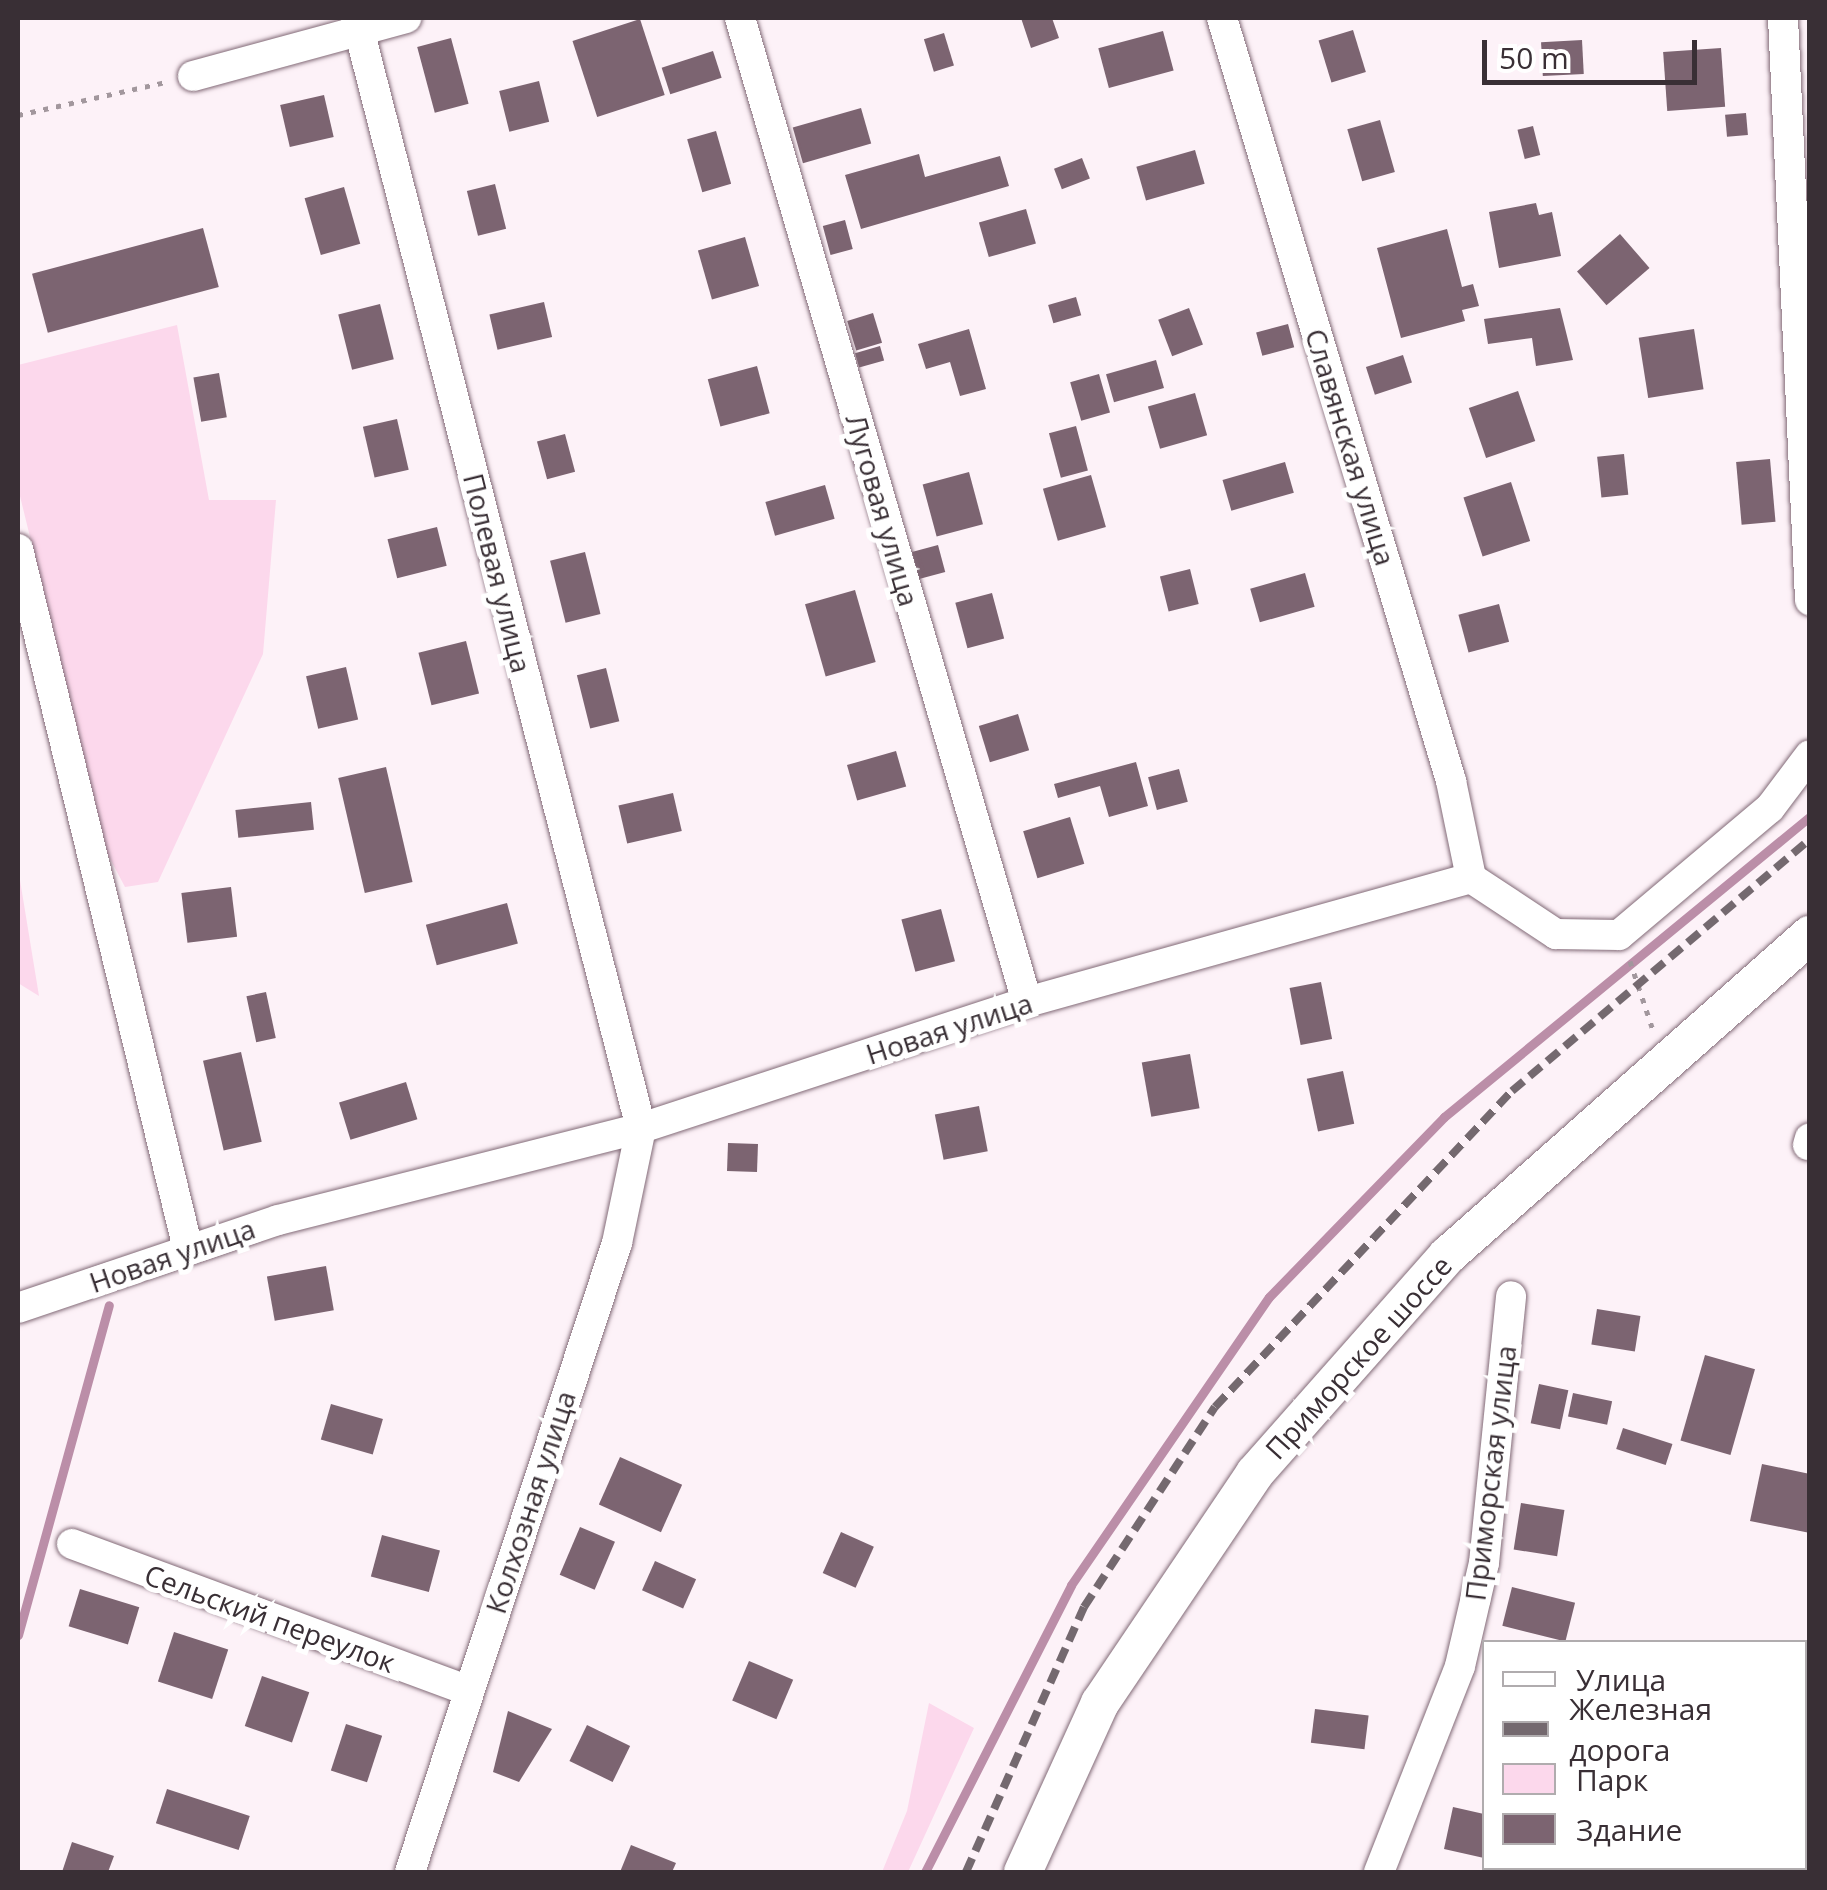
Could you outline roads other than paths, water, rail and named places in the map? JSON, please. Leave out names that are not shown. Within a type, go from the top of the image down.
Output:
[{"type":"main road","name":"Приморское шоссе","points":[[1023,1872],[1100,1703],[1254,1473],[1447,1256],[1794,956],[1810,936]]},
{"type":"street","points":[[193,76],[357,24],[406,18]]},
{"type":"street","name":"Луговая улица","points":[[740,18],[1027,1002]]},
{"type":"street","name":"Славянская улица","points":[[1222,18],[1452,781],[1470,878]]},
{"type":"street","points":[[1783,18],[1810,600]]},
{"type":"street","name":"Полевая улица","points":[[357,24],[641,1128]]},
{"type":"street","points":[[18,549],[188,1249]]},
{"type":"street","points":[[1470,878],[1556,934],[1619,935],[1770,808],[1810,755]]},
{"type":"street","name":"Новая улица","points":[[18,1308],[188,1249],[641,1128],[1027,1002],[1470,878]]},
{"type":"street","name":"Колхозная улица","points":[[410,1872],[617,1244],[641,1128]]},
{"type":"street","name":"Приморская улица","points":[[1379,1872],[1460,1666],[1484,1563],[1511,1296]]},
{"type":"street","name":"Сельский переулок","points":[[72,1544],[469,1692]]},
{"type":"waterway","points":[[925,1872],[1071,1585],[1269,1297],[1444,1117],[1810,816]]},
{"type":"waterway","points":[[18,1635],[109,1305]]},
{"type":"railway","points":[[966,1872],[1084,1607],[1215,1407],[1512,1091],[1810,839]]}]
